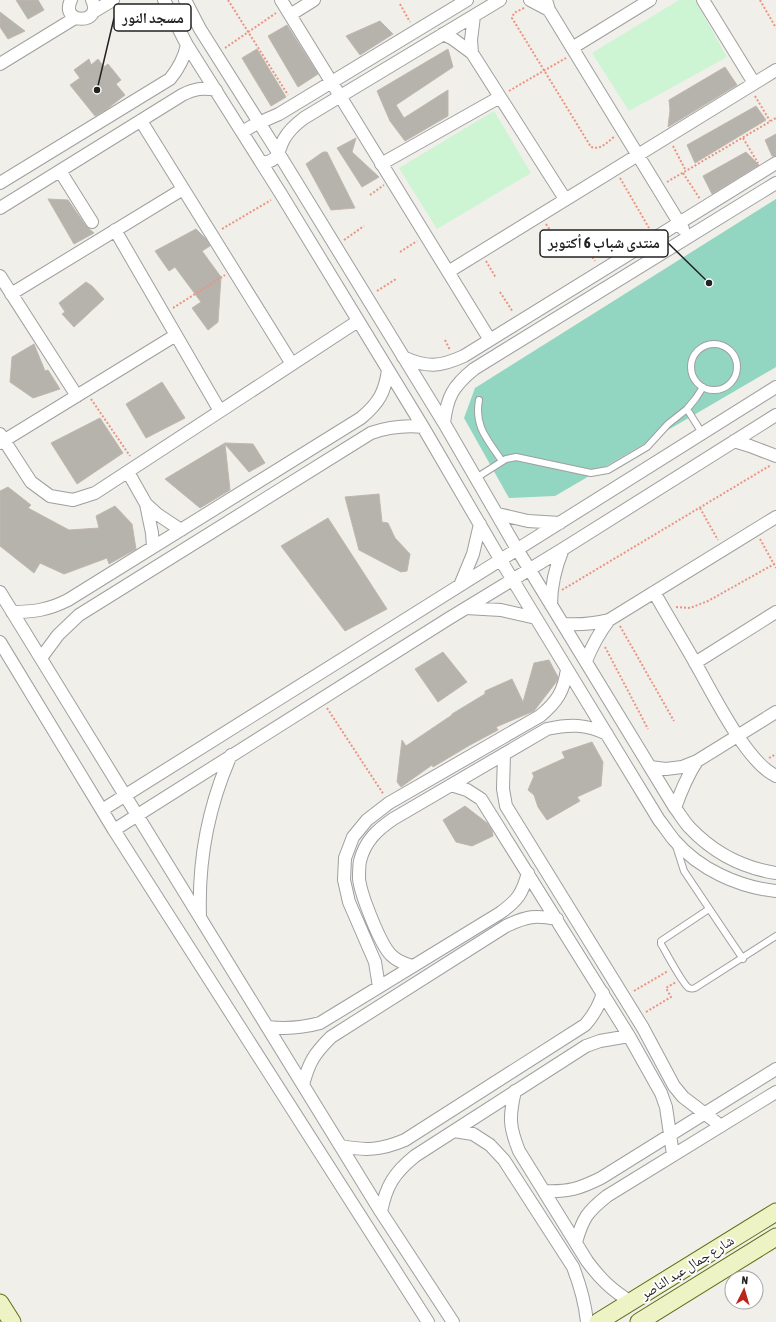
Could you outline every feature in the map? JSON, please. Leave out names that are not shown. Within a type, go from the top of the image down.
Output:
[{"type":"main road","name":"شارع جمال عبد الناصر","points":[[598,1322],[776,1212]]},
{"type":"main road","name":"شارع جمال عبد الناصر","points":[[639,1322],[776,1237]]},
{"type":"main road","points":[[0,1303],[12,1322]]},
{"type":"street","points":[[72,0],[69,8],[70,12],[75,18],[78,19],[86,19],[91,15],[93,6],[113,0]]},
{"type":"street","points":[[164,0],[187,45],[262,163],[423,427],[512,579],[659,820],[674,840],[694,859],[715,872],[739,883],[763,890],[776,891]]},
{"type":"street","points":[[185,0],[200,29],[279,154],[444,423],[517,549],[551,601],[563,624],[675,808],[689,827],[707,844],[728,857],[750,867],[776,873]]},
{"type":"street","points":[[314,0],[285,7],[490,340]]},
{"type":"street","points":[[242,132],[295,105],[467,0]]},
{"type":"street","points":[[262,163],[272,160],[279,154],[284,139],[292,127],[304,118],[500,0]]},
{"type":"street","points":[[573,50],[650,0]]},
{"type":"street","points":[[703,0],[752,85]]},
{"type":"street","points":[[541,3],[573,50],[688,237]]},
{"type":"street","points":[[472,53],[474,16]]},
{"type":"street","points":[[0,64],[75,18]]},
{"type":"street","points":[[443,34],[453,39],[472,53],[565,199]]},
{"type":"street","points":[[0,183],[170,79],[184,58],[187,45]]},
{"type":"street","points":[[448,272],[776,70]]},
{"type":"street","points":[[170,79],[182,95]]},
{"type":"street","points":[[0,208],[182,95],[194,90],[205,88],[216,90]]},
{"type":"street","points":[[381,164],[500,97]]},
{"type":"street","points":[[141,121],[292,364]]},
{"type":"street","points":[[403,357],[417,364],[434,365],[450,363],[464,356],[776,162]]},
{"type":"street","points":[[60,171],[92,222]]},
{"type":"street","points":[[444,423],[446,407],[452,392],[461,379],[474,369],[776,182]]},
{"type":"street","points":[[11,294],[183,189]]},
{"type":"street","points":[[115,230],[220,411]]},
{"type":"street","points":[[0,276],[11,294],[82,394]]},
{"type":"street","points":[[176,335],[82,394],[1,439],[31,482],[50,496],[73,500],[95,493],[358,321]]},
{"type":"street","points":[[12,612],[42,610],[68,600],[361,418],[372,409],[380,397],[386,384],[388,370]]},
{"type":"street","points":[[102,810],[776,387]]},
{"type":"street","points":[[114,830],[465,608],[563,549],[776,415]]},
{"type":"street","points":[[361,418],[371,433]]},
{"type":"street","points":[[41,658],[58,635],[79,615],[371,433],[397,426],[423,427]]},
{"type":"street","points":[[734,441],[776,456]]},
{"type":"street","points":[[132,469],[150,518],[153,547]]},
{"type":"street","points":[[146,504],[181,530]]},
{"type":"street","points":[[498,514],[528,521],[560,522]]},
{"type":"street","points":[[586,662],[591,647],[598,634],[612,618],[776,517]]},
{"type":"street","points":[[461,584],[473,554],[480,524]]},
{"type":"street","points":[[551,601],[552,581],[556,564],[563,549]]},
{"type":"street","points":[[0,592],[381,1212],[453,1322]]},
{"type":"street","points":[[654,592],[738,736],[759,764],[776,776]]},
{"type":"street","points":[[68,600],[79,615]]},
{"type":"street","points":[[465,608],[501,610],[536,618]]},
{"type":"street","points":[[696,663],[776,612]]},
{"type":"street","points":[[563,624],[586,624],[612,618]]},
{"type":"street","points":[[0,642],[114,830],[428,1322]]},
{"type":"street","points":[[379,987],[375,962],[349,902],[344,880],[345,858],[353,837],[367,820],[390,803],[540,716],[551,706],[559,695],[565,682],[567,669]]},
{"type":"street","points":[[650,767],[666,769],[682,767],[697,761],[776,712]]},
{"type":"street","points":[[540,716],[545,715],[549,719],[550,724],[547,729]]},
{"type":"street","points":[[412,966],[401,962],[391,955],[383,945],[363,897],[359,879],[360,861],[367,844],[378,829],[547,729],[578,725],[594,728],[607,734]]},
{"type":"street","points":[[504,754],[503,789],[506,806],[624,997],[674,1086],[721,1126]]},
{"type":"street","points":[[200,917],[199,880],[204,837],[217,790],[231,755]]},
{"type":"street","points":[[675,808],[680,791],[697,761]]},
{"type":"street","points":[[451,785],[467,790],[481,799],[491,813],[630,1036],[661,1093],[666,1107],[673,1155]]},
{"type":"street","points":[[491,813],[491,807],[495,803],[501,803],[506,806]]},
{"type":"street","points":[[268,1027],[285,1029],[303,1028],[320,1024],[514,903],[523,889],[528,873]]},
{"type":"street","points":[[500,913],[505,913],[509,916],[510,922],[506,926]]},
{"type":"street","points":[[303,1085],[308,1067],[318,1050],[331,1037],[506,926],[522,918],[540,916],[557,919]]},
{"type":"street","points":[[365,939],[368,942],[376,942],[379,938],[379,934]]},
{"type":"street","points":[[341,1146],[357,1150],[374,1150],[405,1140],[585,1025],[594,1016],[600,1005],[603,993]]},
{"type":"street","points":[[320,1024],[318,1029],[320,1035],[325,1038],[331,1037]]},
{"type":"street","points":[[574,1031],[580,1030],[585,1032],[588,1037],[586,1046]]},
{"type":"street","points":[[381,1212],[384,1195],[391,1180],[402,1167],[415,1156],[586,1046],[600,1041],[630,1036]]},
{"type":"street","points":[[544,1191],[564,1192],[583,1187],[601,1178],[776,1069]]},
{"type":"street","points":[[661,1093],[666,1096],[672,1096],[675,1091],[674,1086]]},
{"type":"street","points":[[515,1091],[510,1111],[512,1132],[519,1151],[599,1277],[614,1291],[631,1302]]},
{"type":"street","points":[[567,1258],[572,1261],[577,1260],[581,1256],[578,1246],[581,1224],[592,1208],[607,1196],[776,1092]]},
{"type":"street","points":[[454,1131],[473,1134],[490,1145],[504,1160],[573,1267],[586,1307],[587,1322]]},
{"type":"street","points":[[405,1140],[402,1146],[403,1152],[408,1156],[415,1156]]},
{"type":"street","points":[[504,1160],[505,1155],[509,1151],[519,1151]]},
{"type":"lane","points":[[707,344],[719,344],[724,346],[729,349],[736,360],[736,372],[734,377],[731,382],[720,389],[708,389],[703,387],[694,379],[691,373],[691,362],[693,356],[696,351],[707,344]]},
{"type":"lane","points":[[476,478],[502,461],[511,457],[591,473],[608,470],[648,447],[668,424],[687,409],[703,387]]},
{"type":"lane","points":[[479,400],[478,415],[481,429],[502,461]]},
{"type":"lane","points":[[687,409],[702,433]]},
{"type":"lane","points":[[674,840],[684,871],[743,959]]},
{"type":"lane","points":[[709,909],[661,941],[661,944],[687,987],[691,989],[743,959],[776,936]]},
{"type":"path","points":[[228,0],[295,105]]},
{"type":"path","points":[[760,0],[776,28]]},
{"type":"path","points":[[541,3],[514,13],[512,18],[591,147],[597,148],[602,146],[622,130]]},
{"type":"path","points":[[400,4],[416,31]]},
{"type":"path","points":[[216,54],[285,7]]},
{"type":"path","points":[[500,97],[573,50]]},
{"type":"path","points":[[752,85],[770,121]]},
{"type":"path","points":[[658,188],[776,118]]},
{"type":"path","points":[[668,137],[686,171]]},
{"type":"path","points":[[743,138],[763,170]]},
{"type":"path","points":[[615,169],[654,238]]},
{"type":"path","points":[[683,173],[704,207]]},
{"type":"path","points":[[370,195],[391,180]]},
{"type":"path","points":[[212,235],[281,194]]},
{"type":"path","points":[[540,215],[558,243]]},
{"type":"path","points":[[335,245],[364,226]]},
{"type":"path","points":[[400,252],[425,236]]},
{"type":"path","points":[[583,244],[602,270]]},
{"type":"path","points":[[480,252],[496,278]]},
{"type":"path","points":[[163,314],[234,270]]},
{"type":"path","points":[[367,298],[396,279]]},
{"type":"path","points":[[500,292],[519,322]]},
{"type":"path","points":[[82,394],[132,469]]},
{"type":"path","points":[[551,601],[776,462]]},
{"type":"path","points":[[700,508],[724,549]]},
{"type":"path","points":[[755,531],[775,563],[776,568]]},
{"type":"path","points":[[662,607],[690,608],[708,601],[775,563]]},
{"type":"path","points":[[612,618],[674,721]]},
{"type":"path","points":[[598,634],[648,729]]},
{"type":"path","points":[[321,699],[390,803]]},
{"type":"path","points":[[624,997],[675,967]]},
{"type":"path","points":[[636,1017],[670,997],[666,988],[682,978]]},
{"type":"green space","points":[[679,0],[695,0],[727,57],[629,111],[592,53]]},
{"type":"green space","points":[[494,111],[531,173],[437,229],[399,168]]},
{"type":"green space","points":[[776,199],[776,367],[555,496],[509,498],[464,418],[475,388]]},
{"type":"building","points":[[16,0],[38,0],[44,10],[28,19]]},
{"type":"building","points":[[0,12],[25,31],[8,39],[0,27]]},
{"type":"building","points":[[380,21],[393,34],[360,55],[346,36]]},
{"type":"building","points":[[287,25],[318,74],[298,87],[268,36]]},
{"type":"building","points":[[257,49],[286,97],[271,106],[242,58]]},
{"type":"building","points":[[448,49],[453,67],[396,105],[404,118],[448,90],[448,116],[405,141],[390,121],[377,91]]},
{"type":"building","points":[[89,59],[91,65],[98,59],[104,67],[108,64],[121,80],[116,84],[125,95],[95,116],[70,85],[80,78],[74,70]]},
{"type":"building","points":[[725,67],[737,85],[668,127],[670,110],[669,100]]},
{"type":"building","points":[[756,106],[766,120],[695,163],[687,145]]},
{"type":"building","points":[[776,134],[776,156],[772,156],[765,140]]},
{"type":"building","points":[[356,138],[352,152],[379,177],[362,187],[337,148]]},
{"type":"building","points":[[323,152],[327,152],[355,208],[331,210],[306,164]]},
{"type":"building","points":[[746,152],[759,165],[712,194],[703,176]]},
{"type":"building","points":[[48,199],[68,200],[86,226],[94,233],[74,244]]},
{"type":"building","points":[[196,229],[206,239],[210,246],[202,251],[221,277],[218,322],[208,330],[192,308],[201,302],[175,267],[169,271],[155,251]]},
{"type":"building","points":[[86,282],[92,286],[104,299],[74,327],[62,314],[65,312],[59,303]]},
{"type":"building","points":[[34,344],[45,371],[48,370],[60,389],[33,398],[10,382],[12,357]]},
{"type":"building","points":[[162,382],[185,418],[146,438],[126,404]]},
{"type":"building","points":[[100,418],[123,453],[77,484],[51,443]]},
{"type":"building","points":[[225,443],[253,444],[265,463],[249,472],[225,444],[230,490],[200,508],[165,479]]},
{"type":"building","points":[[8,487],[31,505],[28,508],[69,530],[99,528],[96,516],[115,506],[132,524],[136,549],[109,564],[107,558],[64,574],[40,563],[34,573],[0,546],[0,491]]},
{"type":"building","points":[[379,494],[382,522],[388,523],[395,538],[410,554],[407,571],[401,572],[359,550],[345,497]]},
{"type":"building","points":[[328,518],[387,609],[345,631],[281,546]]},
{"type":"building","points":[[443,652],[467,682],[438,702],[415,669]]},
{"type":"building","points":[[549,660],[558,677],[557,681],[534,711],[496,727],[498,730],[433,767],[432,765],[401,787],[397,782],[402,740],[406,746],[452,714],[485,694],[485,691],[512,679],[523,702],[534,663]]},
{"type":"building","points":[[592,742],[603,762],[601,786],[577,797],[580,801],[547,820],[538,807],[534,795],[528,790],[534,776],[532,773],[565,758],[562,752]]},
{"type":"building","points":[[465,806],[487,823],[492,830],[493,836],[472,846],[456,842],[443,820]]},
{"type":"place","name":"مسجد النور","points":[[97,90]]},
{"type":"place","name":"منتدى شباب 6 أكتوبر","points":[[709,283]]}]
